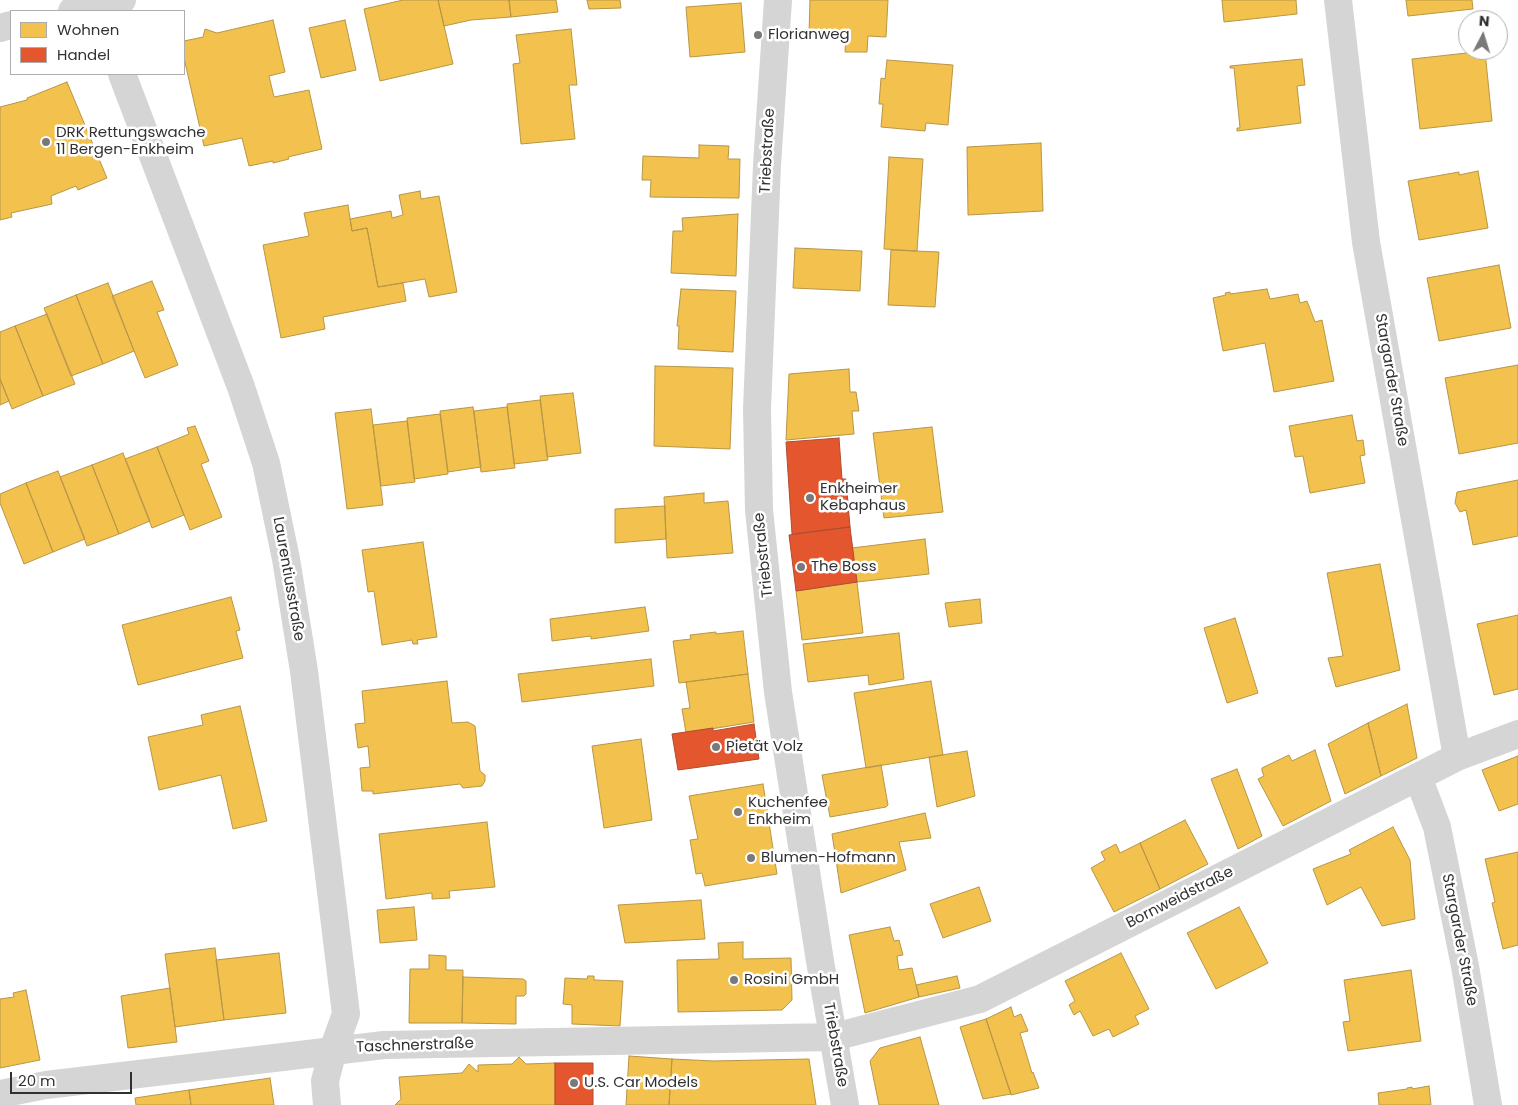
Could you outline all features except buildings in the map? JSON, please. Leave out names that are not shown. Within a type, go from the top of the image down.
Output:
[{"type":"street","points":[[84,8],[122,0]]},
{"type":"street","name":"Triebstraße","points":[[778,0],[767,165],[757,409],[759,510],[778,692],[820,961],[845,1105]]},
{"type":"street","name":"Stargarder Straße","points":[[1338,0],[1366,242],[1458,757]]},
{"type":"street","name":"Laurentiusstraße","points":[[122,75],[241,387],[266,463],[286,559],[304,671],[346,1014],[333,1050],[325,1081],[328,1105]]},
{"type":"street","name":"Bornweidstraße","points":[[834,1037],[980,999],[1458,757],[1518,734]]},
{"type":"street","name":"Stargarder Straße","points":[[1418,777],[1437,827],[1466,966],[1488,1105]]},
{"type":"street","name":"Taschnerstraße","points":[[0,1094],[46,1085],[384,1045],[834,1037]]},
{"type":"place","name":"Florianweg","points":[[758,35]]},
{"type":"place","name":"DRK Rettungswache 11 Bergen-Enkheim","points":[[46,142]]},
{"type":"place","name":"Enkheimer Kebaphaus","points":[[810,498]]},
{"type":"place","name":"The Boss","points":[[801,567]]},
{"type":"place","name":"Pietät Volz","points":[[716,747]]},
{"type":"place","name":"Kuchenfee Enkheim","points":[[738,812]]},
{"type":"place","name":"Blumen-Hofmann","points":[[751,858]]},
{"type":"place","name":"Rosini GmbH","points":[[734,980]]},
{"type":"place","name":"U.S. Car Models","points":[[574,1083]]}]
